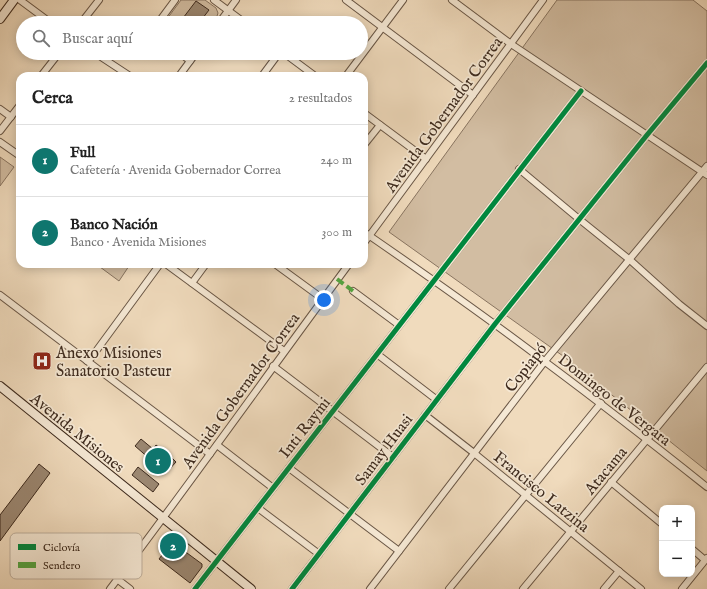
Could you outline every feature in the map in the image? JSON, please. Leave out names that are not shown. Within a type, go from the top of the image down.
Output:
[{"type":"main road","points":[[0,19],[14,0]]},
{"type":"main road","name":"Avenida Misiones","points":[[0,386],[251,589]]},
{"type":"street","points":[[20,0],[42,16]]},
{"type":"street","points":[[86,16],[98,0]]},
{"type":"street","points":[[163,16],[175,0]]},
{"type":"street","points":[[214,0],[236,16]]},
{"type":"street","points":[[224,16],[236,0]]},
{"type":"street","points":[[346,0],[368,16]]},
{"type":"street","points":[[368,47],[403,0]]},
{"type":"street","points":[[452,0],[511,44],[705,174]]},
{"type":"street","name":"Avenida Gobernador Correa","points":[[368,233],[426,159],[543,0]]},
{"type":"street","points":[[368,16],[473,95]]},
{"type":"street","points":[[44,72],[54,60]]},
{"type":"street","points":[[106,60],[124,72]]},
{"type":"street","points":[[265,72],[274,60]]},
{"type":"street","points":[[293,60],[310,72]]},
{"type":"street","points":[[349,72],[358,60]]},
{"type":"street","points":[[182,72],[190,61]]},
{"type":"street","name":"Samay Huasi","points":[[292,589],[495,324],[647,135],[707,64]]},
{"type":"street","name":"Inti Raymi","points":[[195,589],[581,91]]},
{"type":"street","points":[[0,109],[11,117]]},
{"type":"street","points":[[0,131],[16,110]]},
{"type":"street","points":[[368,116],[426,159]]},
{"type":"street","points":[[368,140],[380,124]]},
{"type":"street","points":[[0,142],[16,153]]},
{"type":"street","name":"Copiapó","points":[[370,589],[545,361],[705,174],[707,166]]},
{"type":"street","points":[[520,169],[707,326]]},
{"type":"street","name":"Domingo de Vergara","points":[[368,235],[545,361],[601,403],[707,487]]},
{"type":"street","points":[[86,361],[91,358],[157,268]]},
{"type":"street","points":[[171,268],[284,351]]},
{"type":"street","points":[[192,283],[203,268]]},
{"type":"street","points":[[280,268],[323,299]]},
{"type":"street","name":"Avenida Gobernador Correa","points":[[142,547],[345,268]]},
{"type":"street","points":[[353,291],[399,325]]},
{"type":"street","points":[[0,295],[210,454]]},
{"type":"street","points":[[376,354],[437,400]]},
{"type":"street","points":[[273,366],[393,457]]},
{"type":"street","name":"Atacama","points":[[524,589],[707,367]]},
{"type":"street","points":[[449,589],[601,403]]},
{"type":"street","name":"Francisco Latzina","points":[[425,415],[641,589]]},
{"type":"street","points":[[217,445],[274,488]]},
{"type":"street","points":[[288,468],[399,551]]},
{"type":"street","points":[[611,482],[659,522]]},
{"type":"street","points":[[258,508],[319,554]]},
{"type":"street","points":[[682,589],[706,559],[695,551]]},
{"type":"street","points":[[604,589],[619,571]]},
{"type":"street","points":[[117,580],[130,589]]},
{"type":"street","name":"Avenida Gobernador Correa","points":[[110,589],[117,580]]},
{"type":"shaded area","points":[[181,0],[205,0],[216,8],[218,13],[217,16],[169,16]]},
{"type":"shaded area","points":[[557,0],[693,0],[707,11],[707,471],[563,356],[389,232]]},
{"type":"shaded area","points":[[0,157],[14,167],[0,186]]},
{"type":"shaded area","points":[[101,268],[128,268],[119,281]]},
{"type":"building","points":[[196,1],[209,10],[204,16],[185,16]]},
{"type":"building","points":[[141,439],[153,449],[156,445],[171,455],[170,456],[176,462],[166,473],[135,446]]},
{"type":"building","points":[[39,464],[50,473],[0,541],[0,515]]},
{"type":"building","points":[[138,467],[159,484],[153,492],[132,475]]},
{"type":"building","points":[[172,542],[202,564],[202,567],[190,583],[159,559]]},
{"type":"marked path","points":[[337,279],[353,291]]},
{"type":"cycle path","points":[[292,589],[495,324],[707,63]]},
{"type":"cycle path","points":[[195,589],[581,91]]},
{"type":"place","name":"Anexo Misiones Sanatorio Pasteur","points":[[42,361]]},
{"type":"place","name":"Full","points":[[158,461]]},
{"type":"place","name":"Banco Nación","points":[[173,546]]}]
